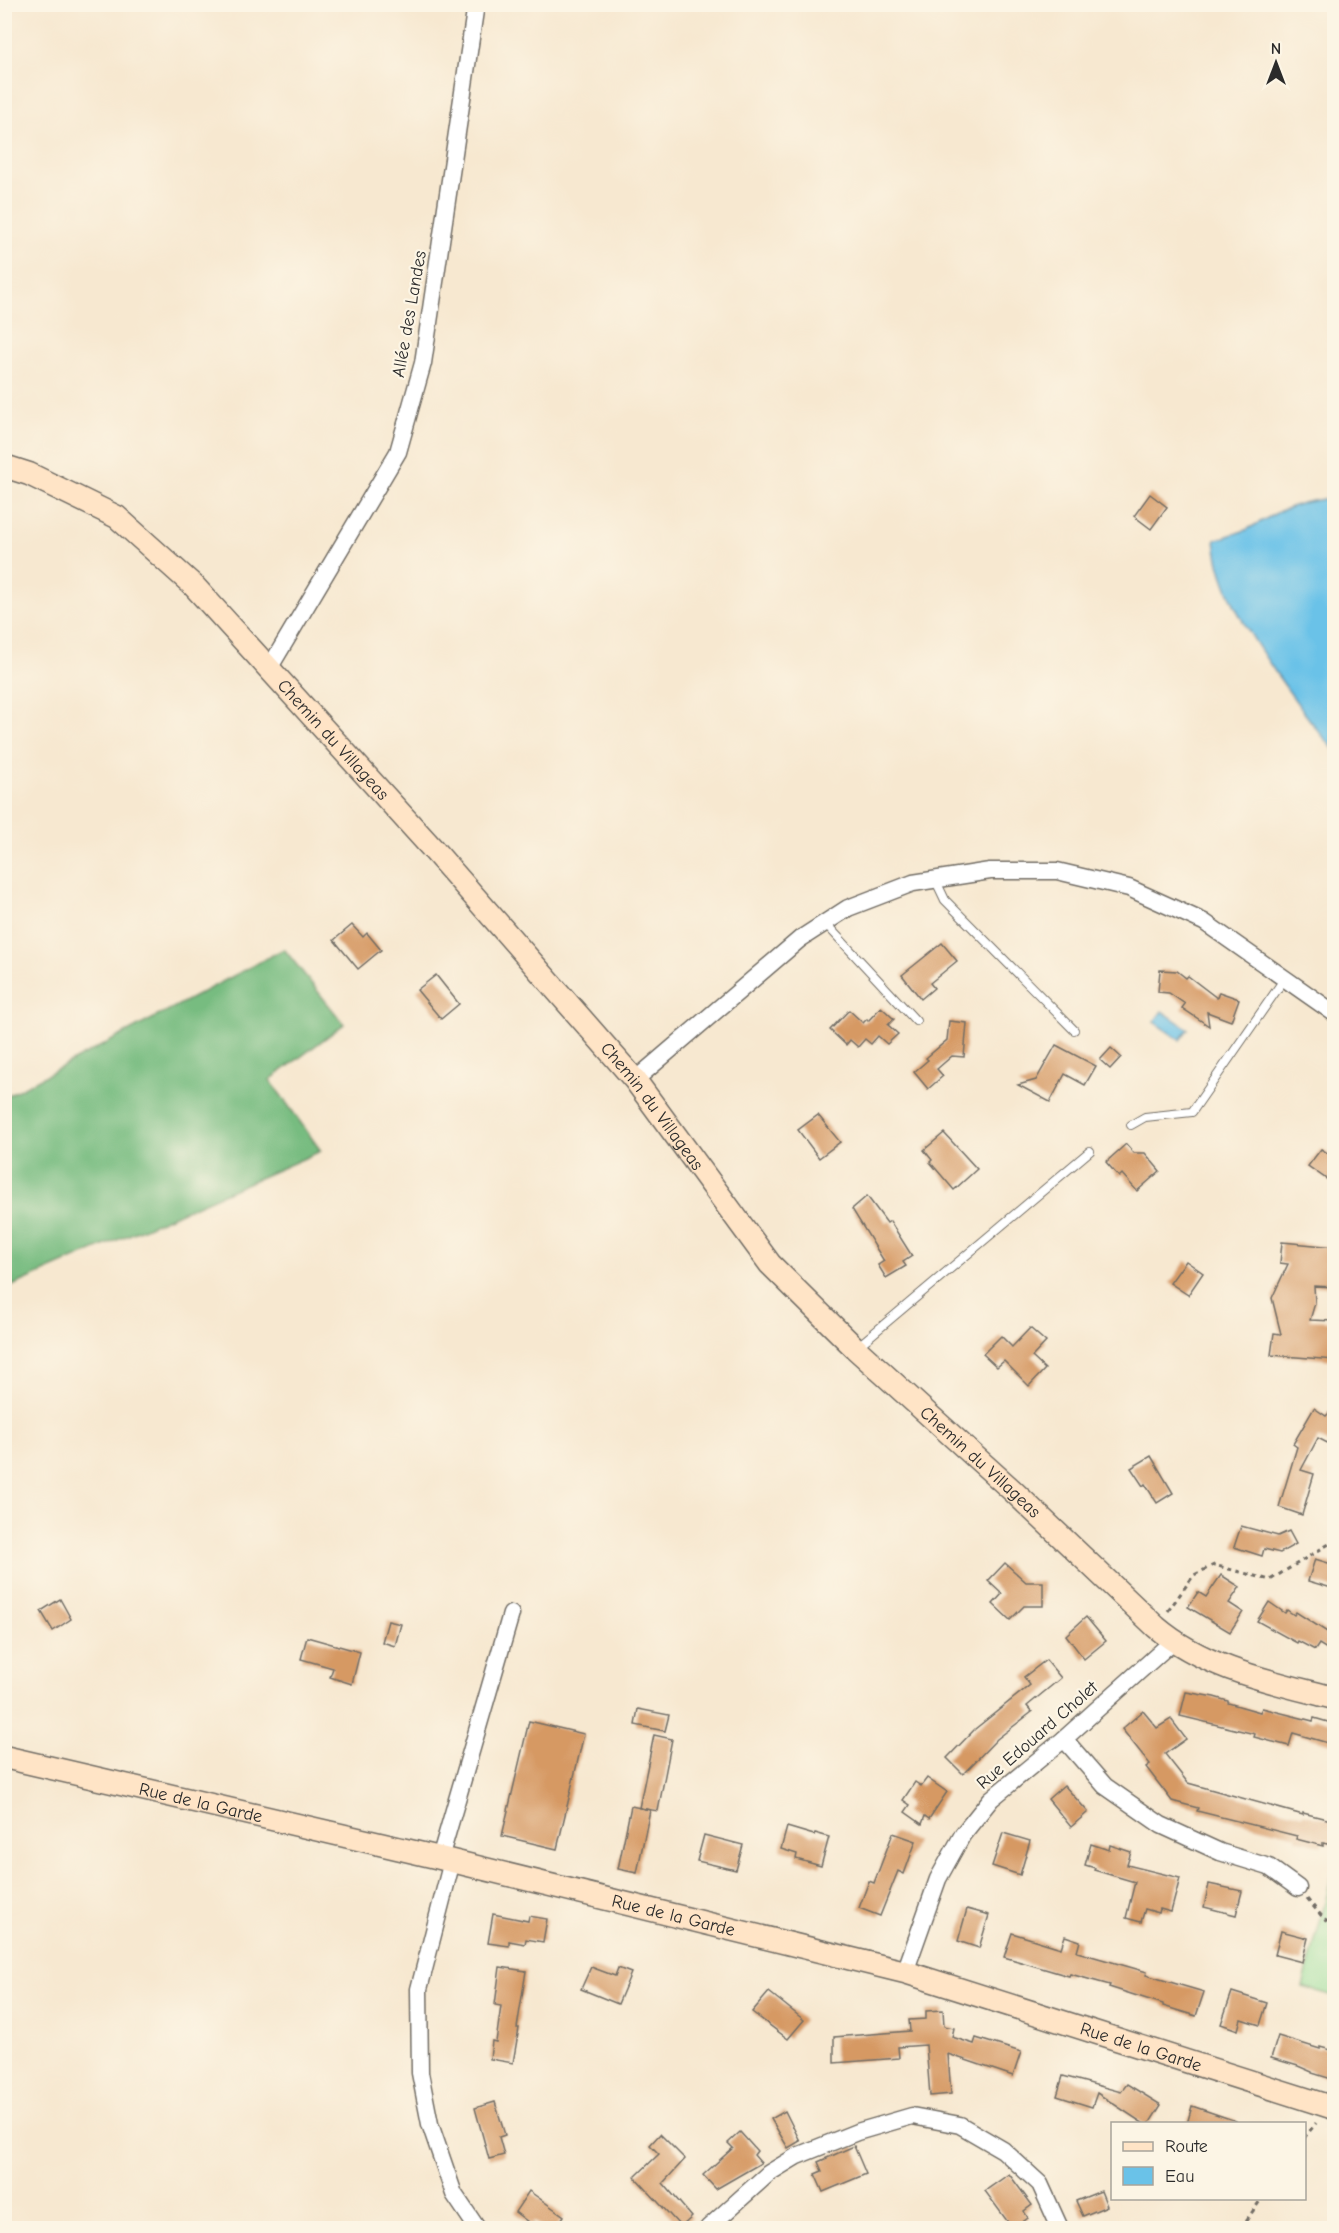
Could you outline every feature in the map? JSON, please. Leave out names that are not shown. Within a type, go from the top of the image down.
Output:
[{"type":"street","name":"Allée des Landes","points":[[270,667],[398,452],[423,363],[476,4]]},
{"type":"street","name":"Chemin du Villageas","points":[[4,466],[29,474],[117,517],[194,586],[270,667],[431,847],[635,1080],[770,1264],[855,1348],[1013,1491],[1164,1634],[1210,1661],[1335,1698]]},
{"type":"street","points":[[635,1080],[800,939],[848,908],[913,883],[990,871],[1057,871],[1129,888],[1204,922],[1335,1012]]},
{"type":"street","points":[[477,2229],[454,2194],[430,2124],[420,2073],[419,1989],[446,1859],[511,1614]]},
{"type":"street","name":"Rue Edouard Cholet","points":[[904,1972],[938,1879],[963,1834],[991,1799],[1064,1739],[1164,1634]]},
{"type":"street","points":[[1064,1739],[1105,1786],[1161,1825],[1220,1852],[1269,1867],[1298,1888]]},
{"type":"street","name":"Rue de la Garde","points":[[4,1757],[446,1859],[904,1972],[1335,2108]]},
{"type":"street","points":[[708,2229],[769,2174],[797,2156],[857,2132],[912,2116],[960,2125],[1003,2150],[1040,2184],[1060,2229]]},
{"type":"lane","points":[[936,879],[945,900],[1074,1030]]},
{"type":"lane","points":[[825,922],[916,1022]]},
{"type":"lane","points":[[1131,1125],[1145,1118],[1192,1112],[1285,978]]},
{"type":"lane","points":[[855,1348],[1090,1151]]},
{"type":"path","points":[[1164,1634],[1194,1575],[1214,1564],[1270,1580],[1335,1541]]},
{"type":"path","points":[[1298,1888],[1326,1921],[1335,1922]]},
{"type":"path","points":[[1241,2229],[1261,2200]]},
{"type":"green space","points":[[284,949],[344,1024],[270,1080],[321,1151],[5,1289],[5,1097]]},
{"type":"green space","points":[[1334,1868],[1334,1996],[1303,1987]]},
{"type":"water","points":[[1334,497],[1334,749],[1298,704],[1247,628],[1223,577],[1215,540],[1246,530],[1280,511],[1302,503]]},
{"type":"water","points":[[1162,1011],[1188,1029],[1180,1040],[1154,1022]]},
{"type":"building","points":[[1150,494],[1167,507],[1151,529],[1134,516]]},
{"type":"building","points":[[352,925],[363,937],[367,933],[381,950],[358,969],[334,940]]},
{"type":"building","points":[[942,943],[957,961],[930,983],[934,988],[921,999],[902,975]]},
{"type":"building","points":[[1160,970],[1177,971],[1186,978],[1188,976],[1217,998],[1219,992],[1239,999],[1231,1021],[1207,1012],[1209,1026],[1182,1008],[1185,1004],[1169,993],[1158,992]]},
{"type":"building","points":[[436,975],[459,1004],[441,1019],[417,990]]},
{"type":"building","points":[[881,1007],[894,1019],[888,1025],[898,1034],[887,1044],[878,1036],[871,1044],[865,1039],[858,1047],[850,1040],[846,1045],[830,1030],[849,1010],[863,1023],[867,1019],[868,1021]]},
{"type":"building","points":[[949,1021],[967,1023],[964,1057],[952,1056],[937,1069],[943,1076],[928,1089],[914,1072],[947,1040]]},
{"type":"building","points":[[1056,1045],[1096,1066],[1085,1085],[1065,1074],[1050,1102],[1018,1085],[1036,1080]]},
{"type":"building","points":[[1111,1048],[1121,1057],[1110,1069],[1100,1060]]},
{"type":"building","points":[[818,1115],[840,1142],[819,1158],[798,1130]]},
{"type":"building","points":[[944,1133],[977,1169],[954,1190],[930,1162],[932,1160],[924,1150]]},
{"type":"building","points":[[1126,1144],[1134,1153],[1145,1153],[1160,1171],[1137,1191],[1122,1174],[1119,1177],[1106,1162]]},
{"type":"building","points":[[1321,1149],[1335,1158],[1335,1185],[1308,1166]]},
{"type":"building","points":[[867,1196],[887,1223],[890,1221],[912,1256],[903,1262],[906,1266],[886,1278],[878,1265],[884,1261],[852,1209]]},
{"type":"building","points":[[1282,1242],[1335,1247],[1335,1287],[1314,1286],[1315,1303],[1310,1320],[1335,1321],[1335,1360],[1271,1355],[1274,1333],[1281,1334],[1272,1298],[1288,1264],[1280,1263]]},
{"type":"building","points":[[1186,1261],[1203,1273],[1188,1295],[1170,1283]]},
{"type":"building","points":[[1030,1328],[1046,1342],[1032,1357],[1045,1369],[1029,1386],[1004,1361],[997,1367],[983,1354],[1001,1336],[1012,1347]]},
{"type":"building","points":[[1335,1407],[1335,1447],[1318,1438],[1301,1470],[1314,1474],[1302,1515],[1279,1507],[1297,1447],[1293,1444],[1314,1408],[1326,1416]]},
{"type":"building","points":[[1151,1456],[1173,1493],[1157,1503],[1131,1468]]},
{"type":"building","points":[[1241,1526],[1278,1536],[1289,1531],[1296,1544],[1280,1553],[1264,1549],[1262,1556],[1234,1547]]},
{"type":"building","points":[[1315,1559],[1335,1565],[1335,1589],[1308,1581]]},
{"type":"building","points":[[1005,1563],[1026,1582],[1043,1582],[1043,1606],[1024,1606],[1010,1620],[993,1604],[1002,1594],[988,1581]]},
{"type":"building","points":[[1221,1575],[1240,1587],[1229,1603],[1243,1612],[1230,1632],[1188,1607],[1198,1592],[1206,1597]]},
{"type":"building","points":[[60,1599],[71,1619],[53,1631],[41,1611]]},
{"type":"building","points":[[1269,1602],[1285,1613],[1287,1610],[1294,1615],[1296,1612],[1335,1637],[1335,1654],[1319,1644],[1315,1650],[1298,1641],[1297,1643],[1257,1621]]},
{"type":"building","points":[[1086,1617],[1106,1641],[1084,1659],[1066,1635]]},
{"type":"building","points":[[388,1621],[401,1624],[395,1646],[382,1642]]},
{"type":"building","points":[[307,1637],[360,1652],[352,1684],[330,1677],[333,1668],[301,1659]]},
{"type":"building","points":[[1046,1660],[1061,1678],[1027,1706],[1032,1712],[997,1739],[963,1774],[947,1758],[975,1729],[1030,1685],[1024,1677]]},
{"type":"building","points":[[1186,1692],[1214,1697],[1260,1712],[1262,1708],[1335,1724],[1335,1745],[1293,1733],[1289,1746],[1254,1737],[1255,1734],[1180,1716]]},
{"type":"building","points":[[638,1709],[669,1715],[665,1731],[635,1725]]},
{"type":"building","points":[[1143,1711],[1157,1728],[1171,1719],[1186,1739],[1165,1754],[1188,1783],[1303,1815],[1303,1813],[1335,1821],[1332,1845],[1323,1843],[1323,1846],[1296,1839],[1297,1836],[1197,1811],[1198,1808],[1172,1801],[1146,1767],[1150,1764],[1122,1729]]},
{"type":"building","points":[[529,1721],[584,1734],[557,1849],[502,1836]]},
{"type":"building","points":[[654,1735],[672,1739],[658,1811],[639,1808]]},
{"type":"building","points":[[927,1778],[947,1792],[929,1819],[925,1816],[922,1824],[905,1812],[910,1805],[903,1800],[915,1782],[921,1786]]},
{"type":"building","points":[[1064,1785],[1088,1812],[1071,1827],[1048,1799]]},
{"type":"building","points":[[631,1806],[650,1810],[637,1873],[618,1869]]},
{"type":"building","points":[[787,1827],[829,1837],[821,1866],[796,1859],[797,1854],[781,1849]]},
{"type":"building","points":[[893,1833],[916,1841],[904,1874],[898,1871],[880,1916],[859,1908],[869,1881],[874,1883]]},
{"type":"building","points":[[1003,1833],[1030,1841],[1020,1875],[992,1866]]},
{"type":"building","points":[[704,1835],[743,1845],[736,1870],[697,1861]]},
{"type":"building","points":[[1091,1844],[1109,1850],[1110,1845],[1131,1852],[1127,1865],[1180,1878],[1171,1912],[1160,1909],[1159,1913],[1145,1909],[1141,1922],[1126,1918],[1135,1882],[1094,1870],[1095,1868],[1085,1865]]},
{"type":"building","points":[[1209,1884],[1242,1891],[1236,1915],[1204,1907]]},
{"type":"building","points":[[967,1909],[989,1915],[979,1948],[958,1941]]},
{"type":"building","points":[[493,1914],[528,1921],[529,1916],[547,1919],[543,1942],[526,1939],[525,1944],[509,1941],[509,1946],[488,1943]]},
{"type":"building","points":[[1281,1931],[1308,1938],[1302,1962],[1275,1955]]},
{"type":"building","points":[[1012,1933],[1061,1948],[1065,1936],[1080,1941],[1077,1952],[1147,1972],[1146,1975],[1204,1992],[1196,2016],[1109,1987],[1110,1985],[1004,1957]]},
{"type":"building","points":[[500,1967],[526,1971],[513,2063],[490,2059],[492,2041],[496,2042],[501,2006],[495,2005]]},
{"type":"building","points":[[591,1967],[615,1976],[618,1968],[631,1973],[618,2004],[581,1989]]},
{"type":"building","points":[[769,1992],[804,2020],[788,2039],[752,2012]]},
{"type":"building","points":[[1232,1992],[1267,2003],[1260,2025],[1241,2019],[1238,2030],[1221,2024]]},
{"type":"building","points":[[943,2010],[944,2026],[954,2028],[952,2037],[974,2044],[976,2038],[1021,2052],[1013,2076],[948,2054],[951,2094],[930,2096],[926,2045],[898,2047],[899,2058],[834,2063],[834,2037],[910,2031],[909,2020],[926,2019],[926,2011]]},
{"type":"building","points":[[1278,2036],[1320,2049],[1320,2047],[1335,2051],[1335,2080],[1271,2058]]},
{"type":"building","points":[[1063,2076],[1121,2092],[1127,2084],[1161,2105],[1150,2122],[1141,2122],[1097,2093],[1092,2107],[1057,2096]]},
{"type":"building","points":[[495,2102],[505,2135],[499,2137],[504,2155],[489,2159],[475,2108]]},
{"type":"building","points":[[1192,2106],[1236,2121],[1236,2122],[1188,2122]]},
{"type":"building","points":[[785,2111],[800,2141],[788,2148],[771,2119]]},
{"type":"building","points":[[740,2132],[757,2151],[754,2155],[761,2163],[716,2189],[703,2175],[733,2148],[728,2143]]},
{"type":"building","points":[[660,2134],[685,2159],[663,2183],[692,2217],[681,2227],[635,2177],[659,2154],[650,2145]]},
{"type":"building","points":[[854,2146],[866,2174],[823,2192],[815,2174],[822,2171],[818,2162]]},
{"type":"building","points":[[1009,2174],[1032,2205],[1024,2211],[1028,2218],[1013,2229],[985,2191]]},
{"type":"building","points":[[529,2191],[564,2216],[555,2229],[543,2229],[534,2222],[532,2225],[515,2212]]},
{"type":"building","points":[[1101,2191],[1107,2206],[1083,2216],[1076,2201]]}]
